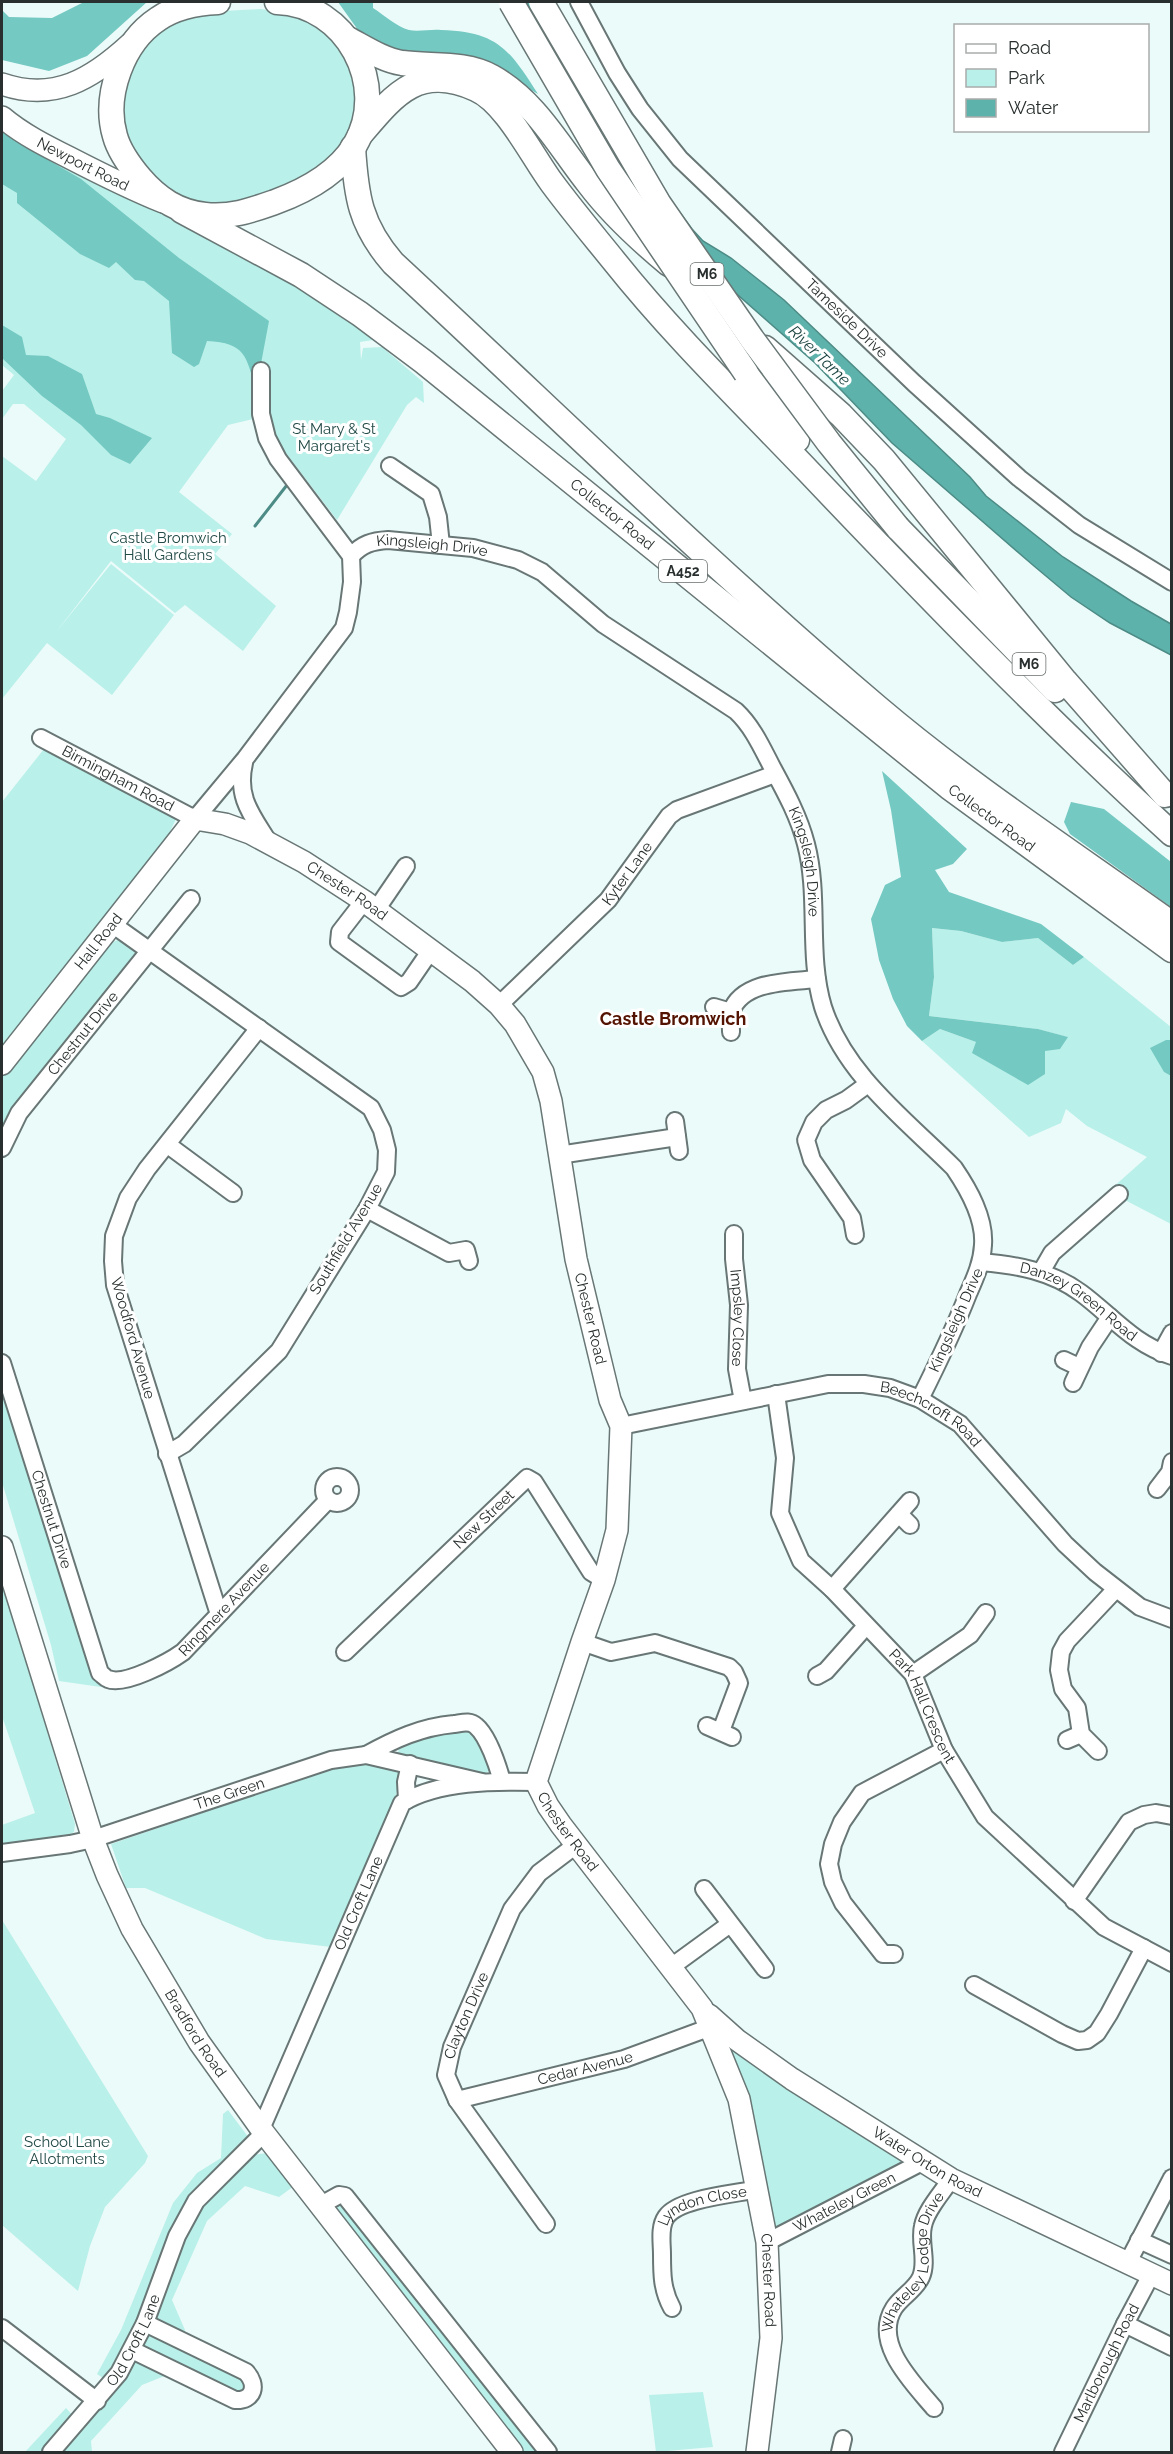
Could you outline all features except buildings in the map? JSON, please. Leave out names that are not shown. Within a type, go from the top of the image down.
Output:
[{"type":"highway","points":[[135,40],[175,2]]},
{"type":"highway","points":[[158,18],[193,4],[218,2]]},
{"type":"highway","points":[[277,2],[287,2],[308,8],[378,55],[400,63],[453,66],[490,76],[520,97],[537,114],[590,186],[643,242],[841,415],[884,460],[1065,681],[1168,798]]},
{"type":"highway","points":[[326,2],[342,32]]},
{"type":"highway","name":"M6","points":[[511,2],[608,169],[746,373],[807,453],[952,619],[1089,758],[1172,834]]},
{"type":"highway","name":"M6","points":[[541,2],[659,204],[766,358],[829,443],[898,528],[1027,662],[1168,798]]},
{"type":"highway","name":"Collector Road","points":[[342,32],[361,64],[368,92],[357,141],[357,194],[366,224],[378,247],[746,593],[879,709],[960,773],[1172,924]]},
{"type":"highway","name":"Collector Road","points":[[135,40],[114,87],[112,107],[115,136],[129,165],[147,187],[176,208],[300,275],[360,314],[949,787],[1172,950]]},
{"type":"highway","points":[[176,208],[206,215],[228,215],[250,211],[278,201],[317,183],[357,141],[387,103],[410,84],[431,80],[460,82],[493,99],[551,182],[636,290],[952,619]]},
{"type":"main road","points":[[2,84],[29,91],[63,88],[89,77],[135,40]]},
{"type":"main road","name":"Newport Road","points":[[2,117],[16,130],[126,188],[176,208]]},
{"type":"main road","name":"Chester Road","points":[[195,819],[225,824],[269,843],[304,862],[370,905],[472,981],[499,1005],[515,1024],[543,1072],[551,1101],[576,1259],[610,1400],[621,1426],[618,1530],[604,1580],[536,1782],[548,1806],[576,1845],[671,1967],[707,2018],[739,2099],[767,2242],[771,2338],[757,2452]]},
{"type":"main road","name":"Hall Road","points":[[2,1064],[195,819]]},
{"type":"main road","name":"Bradford Road","points":[[2,1547],[93,1839],[132,1929],[199,2042],[262,2131],[512,2452]]},
{"type":"main road","name":"Water Orton Road","points":[[707,2018],[792,2079],[951,2179],[1172,2284]]},
{"type":"street","name":"Tameside Drive","points":[[579,2],[634,100],[680,159],[914,384],[1019,478],[1079,525],[1172,582]]},
{"type":"street","points":[[195,819],[245,759],[344,628],[352,582],[351,556],[278,459],[267,438],[261,414],[261,372]]},
{"type":"street","points":[[390,466],[431,494],[436,507],[441,545]]},
{"type":"street","name":"Kingsleigh Drive","points":[[351,556],[360,546],[375,540],[473,549],[518,560],[542,572],[566,590],[603,624],[736,711],[748,723],[795,811],[806,845],[811,876],[817,979],[824,1008],[844,1052],[868,1084],[954,1168],[966,1185],[978,1213],[983,1243],[981,1262],[953,1331],[920,1400]]},
{"type":"street","name":"Birmingham Road","points":[[41,738],[195,819]]},
{"type":"street","points":[[245,759],[240,780],[243,796],[269,843]]},
{"type":"street","name":"Kyter Lane","points":[[499,1005],[608,900],[669,816],[689,805],[776,774]]},
{"type":"street","points":[[406,866],[370,905],[340,932],[339,942],[401,987],[409,982],[431,950]]},
{"type":"street","name":"Chestnut Drive","points":[[2,1148],[19,1113],[191,899]]},
{"type":"street","name":"Southfield Avenue","points":[[112,924],[371,1108],[382,1130],[387,1150],[386,1172],[367,1209],[279,1351],[184,1444],[167,1454]]},
{"type":"street","points":[[731,1032],[731,1012],[742,997],[756,988],[817,979]]},
{"type":"street","points":[[714,1007],[731,1012]]},
{"type":"street","name":"Woodford Avenue","points":[[220,1612],[167,1454],[115,1285],[112,1261],[114,1236],[128,1198],[147,1169],[259,1028]]},
{"type":"street","points":[[855,1235],[852,1218],[812,1160],[806,1140],[814,1122],[826,1110],[846,1100],[868,1084]]},
{"type":"street","points":[[559,1155],[677,1137]]},
{"type":"street","points":[[168,1145],[234,1193]]},
{"type":"street","points":[[1041,1272],[1052,1253],[1119,1194]]},
{"type":"street","points":[[367,1209],[449,1253],[466,1251],[470,1261]]},
{"type":"street","name":"Impsley Close","points":[[734,1234],[734,1259],[740,1305],[737,1370],[743,1401]]},
{"type":"street","name":"Danzey Green Road","points":[[981,1262],[1018,1265],[1041,1272],[1080,1292],[1140,1341],[1166,1354]]},
{"type":"street","points":[[1073,1383],[1071,1363],[1110,1317]]},
{"type":"street","points":[[1166,1354],[1172,1333]]},
{"type":"street","name":"Chestnut Drive","points":[[2,1363],[100,1673]]},
{"type":"street","name":"Beechcroft Road","points":[[621,1426],[828,1384],[864,1384],[891,1388],[920,1400],[960,1424],[1065,1544],[1115,1590],[1140,1607],[1172,1619]]},
{"type":"street","name":"Park Hall Crescent","points":[[776,1394],[784,1458],[780,1513],[801,1561],[832,1589],[913,1674],[944,1750],[985,1816],[1104,1927],[1172,1963]]},
{"type":"street","points":[[1157,1489],[1171,1469]]},
{"type":"street","name":"New Street","points":[[345,1652],[527,1478],[534,1482],[591,1572],[604,1580]]},
{"type":"street","name":"Ringmere Avenue","points":[[100,1673],[109,1680],[121,1680],[163,1666],[183,1652],[327,1500]]},
{"type":"street","points":[[832,1589],[904,1520],[910,1501]]},
{"type":"street","points":[[1098,1751],[1075,1737],[1077,1708],[1063,1689],[1059,1670],[1061,1652],[1067,1641],[1115,1590]]},
{"type":"street","points":[[913,1674],[970,1635],[986,1613]]},
{"type":"street","points":[[827,1676],[866,1626]]},
{"type":"street","points":[[582,1642],[611,1652],[655,1643],[729,1667],[739,1683],[720,1731]]},
{"type":"street","name":"The Green","points":[[366,1755],[396,1738],[429,1726],[470,1722],[478,1727],[497,1763],[502,1781]]},
{"type":"street","points":[[885,1958],[843,1903],[833,1882],[829,1864],[833,1844],[842,1822],[862,1793],[944,1750]]},
{"type":"street","name":"The Green","points":[[2,1853],[93,1839],[331,1760],[366,1755],[483,1782]]},
{"type":"street","points":[[410,1764],[406,1782],[406,1800],[418,1795],[483,1782],[536,1782]]},
{"type":"street","name":"Old Croft Lane","points":[[51,2452],[119,2373],[145,2323],[177,2236],[196,2201],[262,2131],[398,1809],[406,1800]]},
{"type":"street","points":[[1074,1901],[1129,1822],[1150,1814],[1172,1816]]},
{"type":"street","name":"Clayton Drive","points":[[546,2224],[457,2100],[446,2075],[448,2060],[512,1909],[539,1873],[576,1845]]},
{"type":"street","points":[[704,1889],[765,1969]]},
{"type":"street","points":[[671,1967],[730,1924]]},
{"type":"street","points":[[974,1985],[1062,2034],[1078,2041],[1087,2040],[1097,2033],[1109,2014],[1144,1948]]},
{"type":"street","name":"Cedar Avenue","points":[[457,2100],[624,2059],[707,2018]]},
{"type":"street","name":"Whateley Green","points":[[767,2242],[922,2162]]},
{"type":"street","points":[[1127,2264],[1172,2178]]},
{"type":"street","name":"Whateley Lodge Drive","points":[[934,2408],[908,2377],[893,2351],[888,2337],[888,2324],[894,2308],[921,2279],[923,2270],[922,2228],[951,2179]]},
{"type":"street","name":"Lyndon Close","points":[[672,2308],[664,2295],[662,2277],[662,2236],[666,2218],[682,2205],[758,2189]]},
{"type":"street","points":[[321,2205],[339,2194],[345,2196],[548,2452]]},
{"type":"street","points":[[1139,2240],[1172,2255]]},
{"type":"street","name":"Marlborough Road","points":[[1063,2452],[1151,2275]]},
{"type":"street","points":[[132,2350],[235,2400],[242,2401],[250,2396],[254,2389],[252,2379],[246,2372],[145,2323]]},
{"type":"street","points":[[1125,2324],[1172,2347]]},
{"type":"street","points":[[2,2328],[97,2401]]},
{"type":"green space","points":[[260,9],[296,13],[330,33],[345,53],[357,85],[357,101],[351,133],[336,152],[300,180],[245,200],[206,205],[175,196],[154,180],[130,147],[122,123],[124,81],[143,49],[165,25],[201,12]]},
{"type":"green space","points":[[2,125],[14,136],[88,180],[162,208],[327,299],[379,339],[360,342],[361,360],[363,348],[382,347],[423,382],[424,403],[416,397],[407,405],[337,520],[282,448],[272,425],[253,419],[228,425],[179,492],[232,534],[215,554],[276,606],[243,651],[185,605],[175,613],[111,561],[57,631],[111,564],[174,615],[112,695],[47,643],[2,699],[2,456],[36,481],[66,439],[24,404],[13,404],[2,419],[2,391],[14,375],[2,365]]},
{"type":"green space","points":[[44,749],[156,803],[171,812],[176,819],[165,842],[2,1046],[2,802]]},
{"type":"green space","points":[[932,928],[961,931],[1002,942],[1038,938],[1073,965],[1084,957],[1171,1027],[1171,1040],[1166,1040],[1164,1072],[1171,1076],[1171,1224],[1121,1198],[1111,1189],[1147,1157],[1087,1126],[1066,1109],[1061,1123],[1029,1137],[922,1041],[940,1029],[976,1042],[1044,1051],[1067,1037],[1038,1029],[929,1016],[934,977]]},
{"type":"green space","points":[[118,940],[135,952],[136,957],[2,1135],[2,1077],[110,943]]},
{"type":"green space","points":[[2,1378],[108,1688],[59,1681],[51,1645],[2,1482]]},
{"type":"green space","points":[[2,1582],[75,1824],[74,1832],[69,1835],[2,1844],[2,1825],[35,1813],[2,1716]]},
{"type":"green space","points":[[462,1728],[474,1734],[492,1768],[485,1774],[442,1766],[398,1754],[399,1746],[413,1740]]},
{"type":"green space","points":[[376,1763],[401,1769],[395,1801],[331,1947],[266,1939],[145,1888],[126,1888],[111,1844],[340,1766]]},
{"type":"green space","name":"School Lane Allotments","points":[[2,1920],[148,2156],[145,2163],[105,2207],[90,2246],[78,2291],[2,2225]]},
{"type":"green space","points":[[731,2044],[867,2140],[904,2160],[898,2166],[798,2219],[775,2227],[754,2128],[728,2049]]},
{"type":"green space","points":[[228,2110],[249,2138],[207,2184],[124,2351],[106,2380],[97,2374],[121,2330],[173,2203],[197,2173],[221,2158],[223,2114]]},
{"type":"green space","points":[[267,2153],[294,2186],[279,2197],[245,2186],[207,2221],[172,2300],[185,2330],[182,2338],[158,2326],[153,2316],[187,2229],[202,2207],[253,2155]]},
{"type":"green space","points":[[342,2200],[540,2452],[523,2452],[331,2208]]},
{"type":"green space","points":[[153,2333],[247,2378],[250,2385],[237,2397],[141,2347],[144,2336]]},
{"type":"green space","points":[[136,2359],[167,2375],[142,2385],[91,2441],[92,2452],[60,2452]]},
{"type":"green space","points":[[703,2392],[713,2447],[656,2452],[649,2395]]},
{"type":"green space","points":[[66,2408],[75,2418],[44,2452],[25,2452]]},
{"type":"shaded area","points":[[84,2],[147,2],[87,56],[49,71],[2,60],[2,10],[9,17],[52,18]]},
{"type":"shaded area","points":[[338,2],[373,2],[373,8],[395,24],[409,30],[460,31],[489,39],[500,46],[519,65],[538,94],[522,85],[443,54],[388,49],[358,30]]},
{"type":"shaded area","points":[[2,129],[14,140],[81,179],[179,258],[269,321],[256,390],[250,368],[237,348],[220,342],[207,341],[199,364],[194,367],[172,353],[169,301],[144,281],[135,280],[116,262],[109,268],[80,254],[17,203],[17,193],[2,184]]},
{"type":"shaded area","points":[[2,325],[22,337],[26,355],[48,356],[82,374],[96,414],[110,418],[152,438],[130,464],[111,455],[81,425],[42,396],[2,358]]},
{"type":"shaded area","points":[[882,771],[967,849],[953,864],[935,870],[949,892],[1041,924],[1084,957],[1073,965],[1038,938],[1002,942],[961,931],[932,928],[934,977],[929,1016],[1038,1029],[1068,1037],[1060,1049],[1045,1051],[1045,1074],[1028,1085],[972,1053],[976,1042],[940,1029],[922,1041],[907,1026],[893,999],[879,960],[871,919],[885,885],[901,877],[891,810]]},
{"type":"shaded area","points":[[1071,802],[1104,809],[1171,862],[1171,907],[1070,834],[1064,822]]},
{"type":"shaded area","points":[[1171,1040],[1171,1076],[1164,1072],[1150,1048]]},
{"type":"water","name":"River Tame","points":[[526,2],[549,2],[667,195],[703,241],[731,258],[784,300],[970,477],[986,496],[1063,557],[1171,624],[1171,655],[1110,623],[1071,597],[892,443],[815,363],[680,244],[637,187],[582,99]]},
{"type":"waterway","points":[[255,526],[287,485]]},
{"type":"district","name":"Castle Bromwich","points":[[673,1019]]},
{"type":"park label","name":"St Mary & St Margaret's","points":[[334,438]]},
{"type":"park label","name":"Castle Bromwich Hall Gardens","points":[[168,546]]}]
